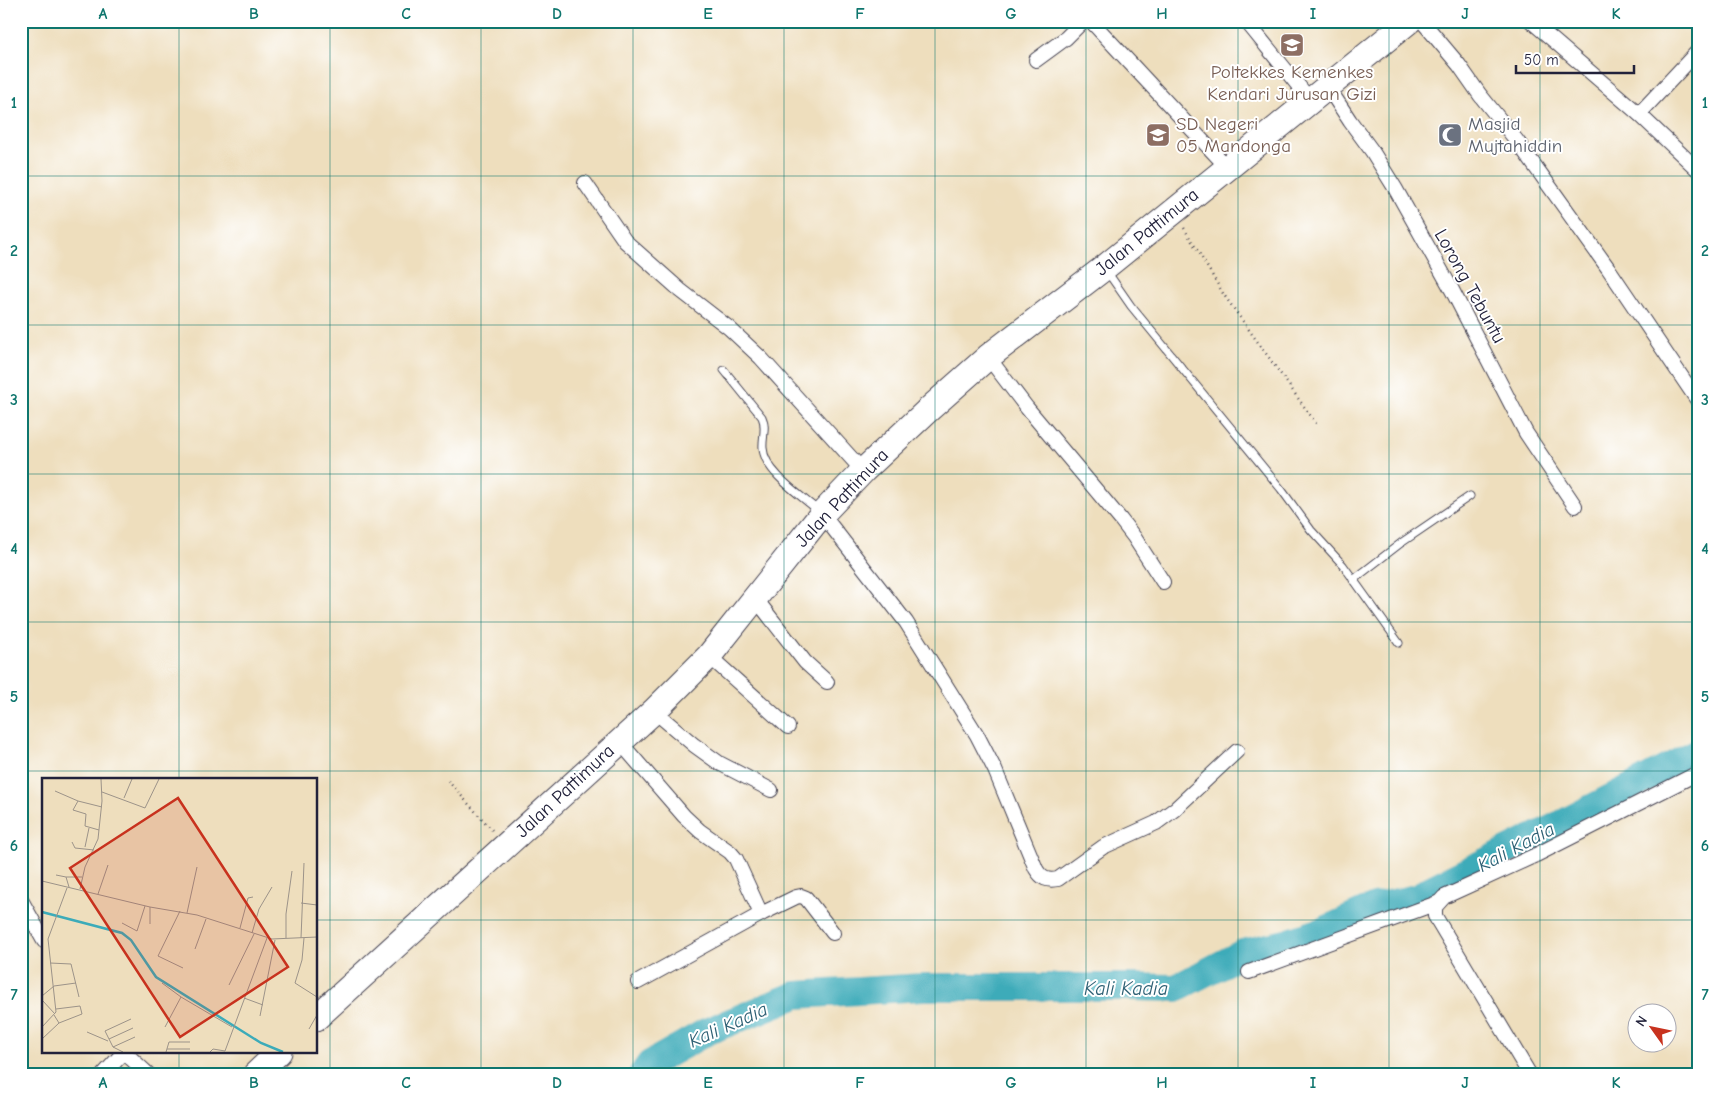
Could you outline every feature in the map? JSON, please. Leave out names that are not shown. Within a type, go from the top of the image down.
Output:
[{"type":"highway","name":"Jalan Pattimura","points":[[318,1014],[654,711],[709,656],[822,514],[863,471],[988,357],[1104,268],[1409,21]]},
{"type":"highway","points":[[255,1075],[277,1054]]},
{"type":"street","points":[[1036,60],[1066,38],[1083,21]]},
{"type":"street","points":[[1091,21],[1227,167]]},
{"type":"street","name":"Lorong Tebuntu","points":[[1246,21],[1350,121],[1372,151],[1395,188],[1526,433],[1575,506]]},
{"type":"street","points":[[1422,21],[1459,65],[1480,95],[1517,141],[1698,401]]},
{"type":"street","points":[[1531,21],[1639,114],[1698,170]]},
{"type":"street","points":[[1639,114],[1698,51]]},
{"type":"street","points":[[584,183],[625,241],[680,290],[729,328],[761,358],[863,471]]},
{"type":"street","points":[[988,357],[1027,408],[1121,520],[1163,582]]},
{"type":"street","points":[[822,514],[906,622],[977,735],[995,770],[1036,869],[1043,878],[1049,881],[1058,879],[1104,847],[1156,823],[1175,809],[1237,751]]},
{"type":"street","points":[[755,598],[805,662],[827,682]]},
{"type":"street","points":[[709,656],[788,728]]},
{"type":"street","points":[[654,711],[718,763],[771,790]]},
{"type":"street","points":[[619,741],[684,816],[700,831],[730,852],[736,859],[761,914]]},
{"type":"street","points":[[1530,1075],[1435,916],[1434,907],[1444,897],[1536,855],[1698,773]]},
{"type":"street","points":[[638,982],[761,914],[796,897],[806,898],[833,932]]},
{"type":"street","points":[[21,900],[42,937]]},
{"type":"street","points":[[1249,972],[1437,903]]},
{"type":"street","points":[[103,1075],[122,1054]]},
{"type":"street","points":[[126,1054],[149,1075]]},
{"type":"lane","points":[[1104,268],[1131,306],[1281,489],[1311,530],[1343,565],[1399,642]]},
{"type":"lane","points":[[724,370],[765,422],[763,450],[769,466],[780,478],[822,514]]},
{"type":"lane","points":[[1353,580],[1401,543],[1470,496]]},
{"type":"path","points":[[1174,210],[1224,295],[1318,426]]},
{"type":"path","points":[[448,781],[506,846]]},
{"type":"waterway","name":"Kali Kadia","points":[[642,1075],[650,1064],[706,1032],[796,995],[923,987],[1176,988],[1243,953],[1286,943],[1325,930],[1375,907],[1421,897],[1427,891],[1563,823],[1698,752]]},
{"type":"place","name":"Poltekkes Kemenkes Kendari Jurusan Gizi","points":[[1292,45]]},
{"type":"place","name":"SD Negeri 05 Mandonga","points":[[1158,135]]},
{"type":"place","name":"Masjid Mujtahiddin","points":[[1450,135]]}]
